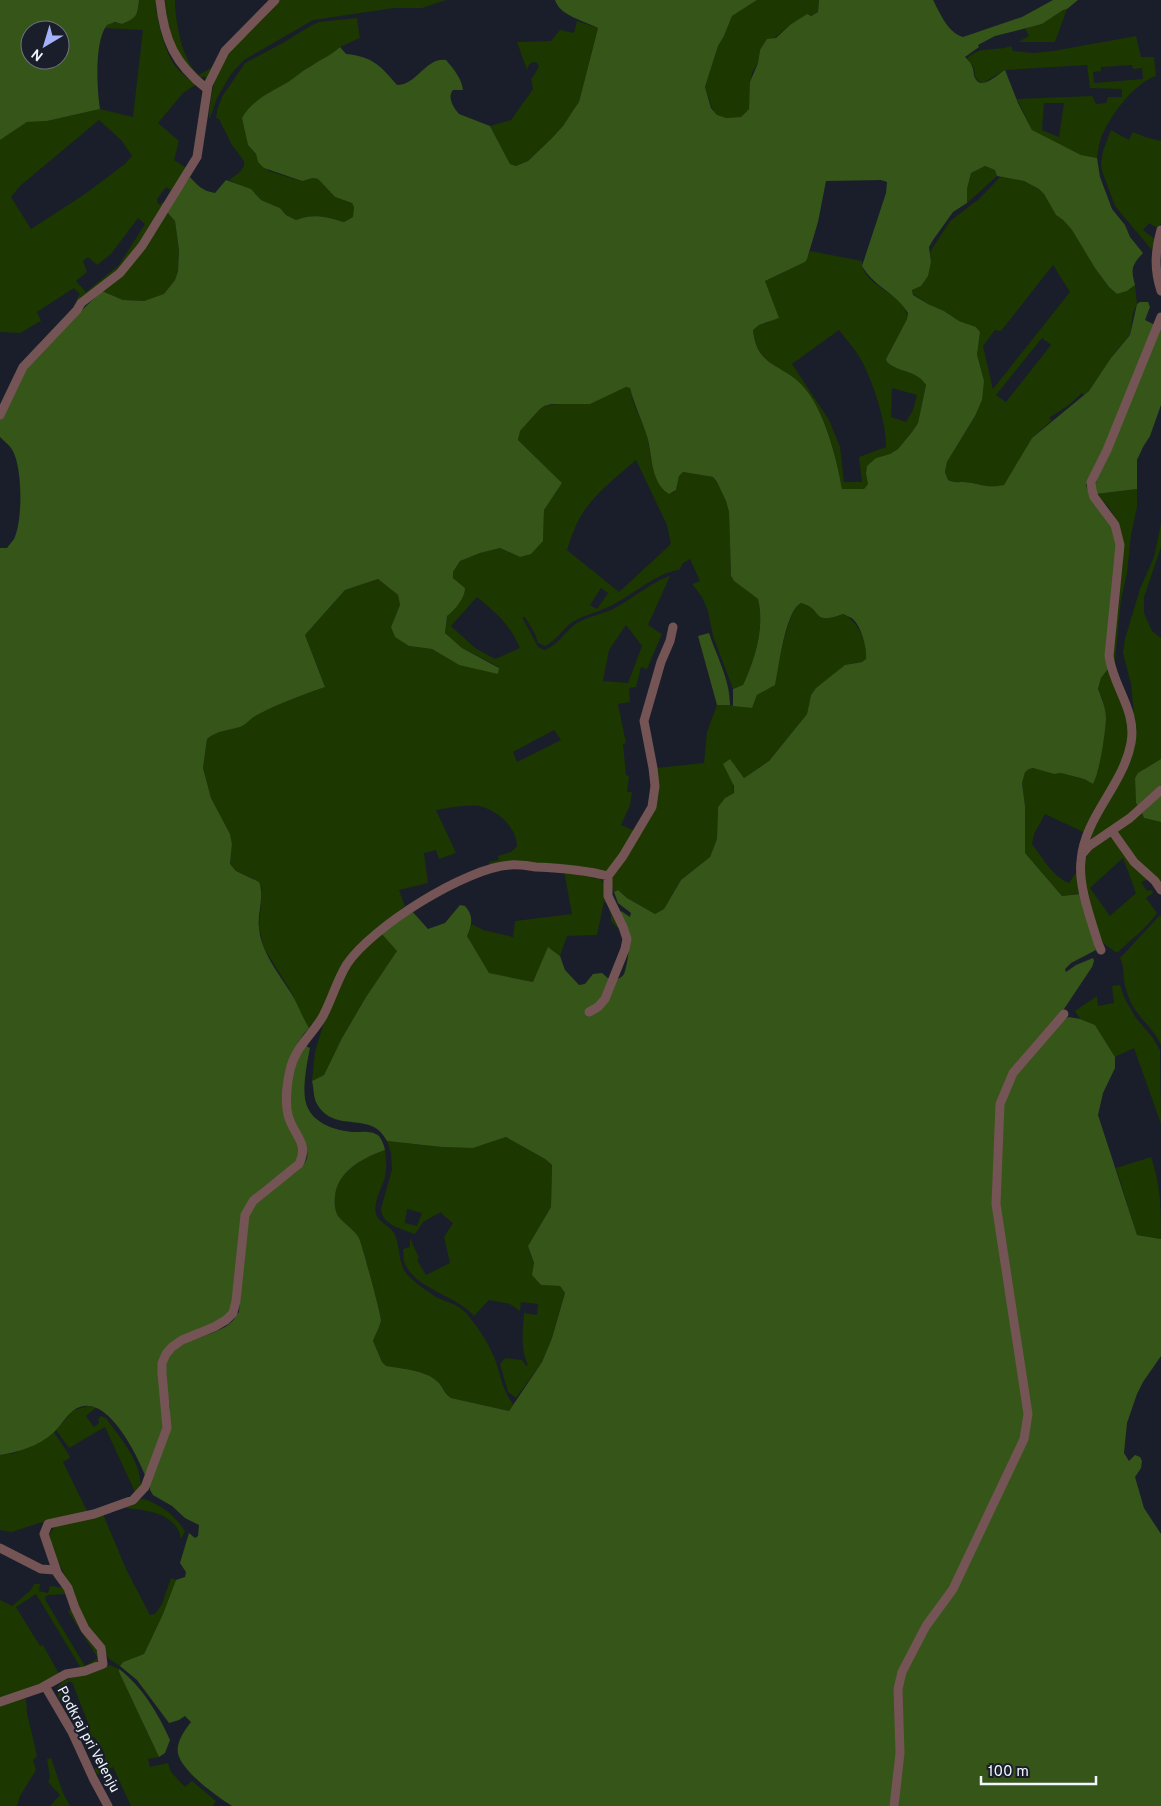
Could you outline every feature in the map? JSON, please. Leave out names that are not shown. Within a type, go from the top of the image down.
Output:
[{"type":"street","points":[[160,0],[170,48],[182,66],[207,89]]},
{"type":"street","points":[[0,415],[22,367],[77,310],[81,303],[120,273],[142,246],[197,157],[207,89],[225,50],[275,0]]},
{"type":"street","points":[[1161,230],[1156,247],[1155,264],[1161,291]]},
{"type":"street","points":[[1101,950],[1082,882],[1080,862],[1088,832],[1124,765],[1131,742],[1132,730],[1129,711],[1114,678],[1109,656],[1120,545],[1118,534],[1110,516],[1094,497],[1091,482],[1107,450],[1161,317]]},
{"type":"street","points":[[589,1012],[605,999],[627,940],[608,896],[608,876],[623,856],[652,807],[655,786],[654,768],[644,721],[673,628]]},
{"type":"street","points":[[1082,855],[1090,846],[1130,818],[1161,790]]},
{"type":"street","points":[[1112,831],[1134,862],[1161,890]]},
{"type":"street","name":"Podkraj pri Velenju","points":[[0,1702],[45,1686],[66,1674],[85,1671],[103,1664],[101,1648],[84,1629],[68,1588],[57,1572],[44,1534],[48,1524],[94,1514],[133,1500],[145,1487],[168,1428],[162,1363],[172,1347],[182,1340],[214,1327],[233,1313],[236,1301],[244,1223],[249,1207],[266,1189],[299,1164],[302,1158],[304,1149],[288,1116],[287,1096],[290,1070],[296,1053],[321,1020],[346,965],[360,947],[384,926],[444,889],[473,874],[510,865],[593,872],[608,876]]},
{"type":"street","points":[[894,1806],[900,1753],[898,1689],[902,1672],[926,1626],[953,1589],[1024,1439],[1028,1414],[996,1204],[1000,1104],[1013,1073],[1064,1014]]},
{"type":"street","points":[[0,1548],[41,1569],[55,1570],[57,1572]]},
{"type":"street","name":"Podkraj pri Velenju","points":[[45,1686],[72,1732],[108,1806]]},
{"type":"green space","points":[[0,0],[139,0],[137,13],[133,18],[122,24],[115,22],[107,25],[103,32],[98,53],[100,109],[47,121],[27,122],[0,140]]},
{"type":"green space","points":[[139,0],[156,0],[162,35],[168,53],[176,67],[197,84],[183,93],[158,123],[179,141],[174,160],[188,169],[169,198],[167,197],[171,190],[166,187],[157,199],[160,205],[162,202],[164,204],[127,261],[84,298],[76,300],[80,294],[74,288],[37,312],[41,321],[20,333],[0,332],[0,140],[27,122],[47,121],[100,109],[133,117],[143,30],[104,28],[112,23],[122,24],[137,13]],"holes":[[[99,120],[122,141],[132,156],[125,164],[85,194],[31,229],[11,197],[20,186]],[[138,218],[145,224],[119,265],[86,292],[76,281],[87,272],[83,261],[88,257],[97,265],[111,254]]]},
{"type":"green space","points":[[165,0],[175,0],[176,18],[181,40],[188,61],[193,69],[199,75],[216,65],[207,81],[204,82],[206,78],[203,76],[200,79],[178,52],[170,30]]},
{"type":"green space","points":[[278,0],[446,0],[422,8],[394,8],[313,20],[244,60],[231,74],[217,98],[209,118],[214,83],[223,62],[237,43]]},
{"type":"green space","points":[[555,0],[757,0],[732,16],[718,46],[705,87],[711,108],[717,115],[726,118],[741,117],[749,109],[750,82],[758,63],[760,50],[767,39],[776,38],[790,25],[807,14],[811,16],[818,12],[819,0],[933,0],[949,27],[963,37],[1022,17],[1053,0],[1078,0],[1042,24],[995,36],[978,45],[979,47],[965,57],[973,69],[975,78],[981,83],[989,81],[1005,70],[1018,103],[1032,130],[1081,155],[1097,158],[1100,177],[1112,209],[1143,253],[1133,268],[1135,285],[1127,291],[1117,294],[1109,287],[1072,230],[1056,215],[1039,189],[1024,181],[997,176],[995,170],[985,166],[971,173],[967,189],[967,203],[953,212],[933,240],[929,247],[931,262],[928,276],[921,286],[912,290],[913,295],[959,321],[976,327],[980,332],[977,355],[984,381],[982,400],[975,416],[947,462],[945,472],[948,480],[954,482],[988,486],[1004,485],[1032,438],[1089,391],[1111,358],[1130,335],[1137,304],[1148,302],[1150,307],[1145,320],[1155,325],[1103,452],[1086,485],[1092,498],[1110,522],[1117,542],[1106,654],[1108,669],[1101,678],[1098,689],[1105,708],[1106,719],[1098,770],[1093,784],[1084,779],[1033,768],[1025,772],[1022,783],[1025,806],[1025,853],[1062,896],[1081,894],[1096,950],[1071,963],[1065,969],[1066,972],[1076,965],[1093,958],[1094,961],[1092,967],[1058,1018],[1061,1021],[1069,1017],[1080,1019],[1095,1025],[1115,1057],[1115,1068],[1103,1093],[1098,1115],[1137,1235],[1161,1239],[1161,1356],[1137,1394],[1127,1423],[1124,1453],[1129,1461],[1135,1455],[1140,1457],[1142,1461],[1141,1468],[1135,1477],[1144,1508],[1161,1534],[1161,1806],[232,1806],[193,1776],[181,1761],[178,1754],[179,1741],[191,1722],[185,1716],[169,1723],[137,1680],[120,1666],[123,1662],[144,1654],[163,1614],[176,1580],[185,1577],[186,1572],[180,1563],[189,1533],[195,1538],[198,1536],[199,1525],[185,1518],[172,1506],[153,1495],[150,1490],[150,1482],[169,1430],[170,1405],[165,1374],[168,1359],[183,1344],[226,1327],[239,1312],[245,1224],[248,1217],[260,1197],[300,1169],[307,1158],[305,1143],[292,1119],[289,1100],[293,1071],[306,1046],[310,1048],[305,1077],[305,1100],[310,1112],[320,1122],[332,1128],[376,1134],[381,1139],[385,1148],[385,1150],[368,1157],[352,1167],[341,1180],[335,1197],[335,1209],[338,1216],[357,1235],[364,1253],[381,1320],[373,1341],[382,1362],[386,1366],[428,1375],[439,1383],[445,1393],[451,1398],[509,1411],[542,1362],[552,1338],[565,1293],[560,1286],[541,1285],[532,1275],[534,1263],[528,1246],[551,1207],[552,1165],[506,1137],[473,1148],[442,1147],[387,1141],[380,1131],[372,1126],[333,1118],[325,1113],[316,1102],[312,1081],[324,1075],[342,1038],[366,997],[397,951],[381,933],[411,910],[428,929],[445,923],[460,905],[465,906],[470,913],[471,924],[467,936],[489,973],[533,982],[548,947],[560,956],[565,970],[579,985],[585,984],[593,974],[602,973],[610,980],[620,978],[625,971],[629,942],[629,934],[621,911],[630,917],[631,913],[618,903],[614,892],[618,890],[627,898],[655,914],[664,909],[681,880],[710,857],[717,839],[718,807],[725,798],[734,793],[734,786],[723,764],[730,759],[744,778],[769,761],[807,714],[811,695],[816,688],[845,665],[862,662],[866,659],[863,639],[853,619],[843,614],[826,618],[821,617],[813,609],[801,603],[795,608],[787,628],[775,685],[757,695],[752,708],[733,706],[733,689],[743,685],[758,643],[760,610],[758,599],[734,581],[731,576],[729,512],[717,482],[713,477],[683,472],[679,476],[676,490],[669,494],[663,489],[655,474],[644,427],[630,388],[626,387],[590,404],[552,404],[544,406],[539,410],[520,431],[518,440],[562,483],[544,510],[543,541],[531,554],[520,557],[500,548],[480,553],[460,561],[453,572],[453,578],[465,588],[465,592],[459,604],[447,616],[445,633],[462,648],[499,668],[498,674],[459,665],[432,649],[409,646],[395,637],[391,627],[400,605],[398,595],[378,579],[345,590],[305,635],[325,687],[275,706],[256,715],[242,726],[219,732],[207,739],[203,768],[211,798],[230,834],[232,844],[230,864],[236,871],[259,882],[261,899],[259,928],[263,946],[309,1028],[302,1036],[291,1057],[284,1081],[283,1093],[285,1114],[298,1145],[299,1158],[294,1165],[258,1191],[244,1209],[241,1220],[232,1309],[227,1318],[200,1328],[178,1340],[168,1347],[161,1356],[158,1368],[164,1412],[163,1430],[147,1475],[145,1475],[127,1439],[118,1426],[97,1408],[86,1406],[74,1410],[56,1431],[41,1442],[21,1450],[0,1455],[0,548],[7,548],[17,531],[20,507],[20,479],[15,456],[11,448],[0,437],[0,417],[17,384],[38,355],[102,291],[123,300],[144,301],[164,294],[175,280],[178,271],[179,250],[175,221],[166,211],[190,177],[201,188],[215,193],[226,180],[251,189],[261,200],[280,208],[286,215],[296,220],[315,216],[344,222],[353,217],[354,207],[352,203],[335,197],[318,179],[313,178],[302,181],[264,168],[248,145],[242,118],[251,106],[262,97],[340,47],[346,54],[363,57],[375,63],[397,85],[410,81],[433,63],[439,60],[446,60],[457,74],[463,90],[453,90],[451,93],[453,105],[459,114],[490,126],[510,164],[516,166],[528,161],[563,126],[579,102],[598,28],[567,14],[558,6]],"holes":[[[881,180],[887,182],[886,193],[862,266],[872,279],[897,300],[908,313],[907,319],[886,359],[887,362],[892,366],[913,374],[926,385],[918,423],[912,432],[898,449],[890,454],[876,458],[867,466],[868,484],[864,489],[842,489],[833,449],[817,407],[802,385],[764,358],[755,342],[753,330],[759,325],[779,318],[765,281],[805,262],[807,259],[818,222],[826,181]]]},
{"type":"green space","points":[[757,0],[819,0],[818,12],[790,25],[760,50],[758,63],[752,73],[749,109],[741,117],[726,118],[717,116],[712,108],[705,87],[718,46],[732,16]]},
{"type":"green space","points":[[1067,9],[1055,42],[1018,42],[1029,36],[1025,28],[1042,24]]},
{"type":"green space","points":[[357,18],[360,38],[340,47],[328,57],[310,66],[257,101],[248,145],[256,154],[258,162],[269,171],[301,181],[313,178],[318,179],[335,197],[352,203],[354,207],[353,217],[344,222],[315,216],[296,220],[286,215],[280,208],[261,200],[256,194],[229,180],[240,172],[244,166],[244,161],[232,145],[219,119],[216,118],[218,107],[223,95],[245,63],[319,22]]},
{"type":"green space","points":[[577,21],[598,28],[579,102],[563,126],[528,161],[516,166],[510,164],[490,126],[511,120],[533,89],[531,78],[539,66],[536,62],[532,62],[527,70],[517,42],[551,41],[560,30],[574,33]]},
{"type":"green space","points":[[1136,36],[1141,57],[1154,57],[1156,76],[1147,80],[1131,93],[1116,111],[1101,138],[1097,158],[1081,155],[1035,133],[1017,99],[1092,96],[1096,104],[1106,103],[1108,97],[1122,97],[1122,89],[1090,88],[1087,65],[1005,70],[983,83],[976,78],[973,66],[967,59],[982,50],[1011,46],[1013,51],[1034,53]],"holes":[[[1132,65],[1133,69],[1142,68],[1143,79],[1094,83],[1093,72],[1101,71],[1101,67]],[[1044,103],[1064,103],[1059,137],[1042,130]]]},
{"type":"green space","points":[[1111,130],[1129,140],[1133,132],[1161,141],[1161,222],[1159,229],[1149,223],[1143,230],[1156,240],[1151,249],[1115,206],[1102,171],[1103,151]]},
{"type":"green space","points":[[985,166],[995,170],[997,176],[967,203],[967,189],[971,173]]},
{"type":"green space","points":[[1000,177],[1024,181],[1039,189],[1056,215],[1072,230],[1109,287],[1117,294],[1131,289],[1135,285],[1137,304],[1133,313],[1130,335],[1117,350],[1089,391],[1084,395],[1082,393],[1070,404],[1049,418],[1052,420],[1032,438],[1005,485],[998,486],[952,482],[948,480],[945,472],[947,462],[975,416],[977,355],[980,332],[976,327],[959,321],[944,311],[928,304],[913,294],[912,290],[921,286],[927,276],[931,262],[930,252],[950,221],[979,199]],"holes":[[[1053,265],[1070,292],[993,389],[983,346],[995,330],[1001,331]],[[1042,338],[1051,345],[1006,402],[996,395]]]},
{"type":"green space","points":[[166,211],[175,221],[179,250],[178,270],[175,280],[164,295],[144,301],[123,300],[102,291]]},
{"type":"green space","points":[[810,251],[862,261],[863,270],[869,278],[901,303],[906,310],[907,319],[886,359],[887,362],[892,366],[913,374],[926,385],[918,423],[898,449],[890,454],[876,458],[866,474],[868,484],[864,489],[842,489],[837,463],[828,434],[810,395],[794,378],[765,358],[756,342],[753,330],[759,325],[770,322],[765,281],[805,262]],"holes":[[[839,330],[865,367],[878,401],[886,437],[886,447],[859,457],[862,482],[844,482],[840,447],[829,420],[792,364]],[[892,388],[917,395],[913,410],[906,422],[891,417]]]},
{"type":"green space","points":[[1161,323],[1161,405],[1150,436],[1137,460],[1137,489],[1096,494],[1097,479]]},
{"type":"green space","points":[[626,387],[630,388],[634,404],[647,434],[651,459],[673,493],[676,490],[679,475],[683,472],[713,477],[717,482],[729,512],[731,576],[734,581],[758,599],[760,610],[758,643],[743,685],[733,689],[713,636],[708,611],[702,597],[692,584],[700,581],[690,559],[683,563],[679,570],[663,575],[622,600],[571,623],[545,646],[538,643],[525,617],[522,617],[538,647],[544,650],[557,642],[577,623],[613,609],[670,576],[648,625],[662,634],[647,669],[641,667],[636,687],[629,688],[630,702],[618,704],[626,743],[623,744],[626,775],[629,776],[627,792],[632,792],[630,805],[621,825],[637,832],[609,873],[490,866],[489,862],[499,860],[498,856],[511,852],[517,846],[514,833],[506,822],[495,813],[478,806],[460,806],[436,810],[456,853],[439,859],[436,850],[424,853],[428,883],[399,890],[405,906],[366,938],[317,1019],[309,1028],[301,1016],[293,995],[264,948],[259,928],[262,888],[252,878],[236,871],[230,864],[232,844],[230,834],[211,798],[203,768],[207,739],[219,732],[242,726],[256,715],[275,706],[325,687],[305,635],[345,590],[378,579],[398,595],[400,605],[391,627],[409,646],[432,649],[459,665],[499,667],[462,648],[445,633],[447,616],[465,588],[453,578],[453,572],[460,561],[480,553],[500,548],[520,557],[543,541],[544,510],[562,483],[518,440],[519,431],[544,406],[603,397]],"holes":[[[636,460],[667,525],[671,544],[619,592],[567,550],[580,517],[592,500]],[[601,588],[608,593],[597,609],[590,605]],[[477,597],[507,625],[520,648],[495,659],[475,648],[451,626]],[[626,625],[642,646],[628,683],[603,681],[609,650]],[[554,730],[561,740],[517,762],[513,752]]]},
{"type":"green space","points":[[1137,489],[1137,507],[1121,600],[1113,665],[1112,656],[1122,538],[1116,519],[1108,506],[1096,494]]},
{"type":"green space","points":[[1161,524],[1161,547],[1144,597],[1144,613],[1152,631],[1161,638],[1161,759],[1143,770],[1135,778],[1136,803],[1139,808],[1089,841],[1093,827],[1113,793],[1135,725],[1131,684],[1123,653],[1125,639],[1140,589],[1154,557]]},
{"type":"green space","points":[[801,603],[813,609],[821,617],[826,618],[843,614],[848,617],[864,639],[866,659],[862,662],[853,663],[816,688],[811,695],[807,714],[769,761],[744,778],[730,760],[734,793],[725,798],[718,807],[717,839],[710,857],[681,880],[664,909],[655,914],[627,898],[618,890],[614,892],[612,882],[615,872],[650,819],[657,768],[704,763],[707,732],[717,705],[752,708],[757,695],[774,685],[787,628],[796,608]]},
{"type":"green space","points":[[709,633],[728,687],[730,705],[717,705],[698,636]]},
{"type":"green space","points":[[1108,669],[1130,724],[1125,758],[1085,833],[1045,814],[1034,834],[1032,844],[1058,876],[1069,883],[1077,871],[1081,894],[1062,896],[1025,853],[1025,806],[1022,783],[1024,772],[1033,768],[1084,779],[1093,784],[1103,700],[1098,690],[1101,678]]},
{"type":"green space","points":[[1161,759],[1161,785],[1139,808],[1136,803],[1135,778],[1138,773]]},
{"type":"green space","points":[[1161,794],[1161,822],[1144,818],[1142,813]]},
{"type":"green space","points":[[1142,813],[1144,818],[1161,822],[1161,885],[1140,867],[1116,831]]},
{"type":"green space","points":[[1110,837],[1150,879],[1141,882],[1147,891],[1152,890],[1153,893],[1146,898],[1157,913],[1117,953],[1100,939],[1085,884],[1084,860],[1094,847]],"holes":[[[1123,858],[1136,893],[1110,916],[1090,888]]]},
{"type":"green space","points":[[564,871],[588,875],[595,879],[597,876],[600,879],[612,902],[621,911],[620,930],[611,921],[607,903],[604,902],[597,935],[567,936],[560,956],[551,949],[533,982],[488,973],[467,936],[472,924],[483,930],[513,937],[515,921],[572,914]]},
{"type":"green space","points":[[1160,915],[1161,1045],[1131,1003],[1125,986],[1123,966],[1120,958]]},
{"type":"green space","points":[[381,933],[398,951],[366,997],[342,1038],[324,1075],[312,1081],[315,1052],[324,1022],[355,955]]},
{"type":"green space","points":[[1120,985],[1125,999],[1136,1018],[1153,1038],[1160,1050],[1161,1124],[1134,1048],[1115,1057],[1095,1025],[1080,1019],[1075,1011],[1097,996],[1098,1006],[1114,1003],[1112,986]]},
{"type":"green space","points":[[506,1137],[552,1165],[551,1207],[528,1246],[541,1285],[560,1286],[565,1293],[552,1338],[542,1362],[516,1398],[508,1392],[500,1364],[505,1358],[522,1360],[526,1366],[528,1365],[523,1346],[524,1313],[537,1315],[538,1304],[521,1302],[520,1311],[510,1304],[489,1300],[474,1316],[467,1309],[416,1278],[404,1261],[403,1249],[410,1247],[410,1238],[419,1258],[417,1260],[426,1275],[450,1263],[444,1237],[453,1223],[441,1212],[423,1222],[415,1234],[389,1223],[382,1214],[381,1209],[392,1169],[391,1153],[387,1141],[442,1147],[473,1148]],"holes":[[[407,1209],[422,1213],[417,1226],[405,1223]]]},
{"type":"green space","points":[[385,1150],[386,1174],[375,1209],[377,1217],[394,1233],[402,1266],[406,1273],[432,1295],[463,1310],[479,1330],[493,1356],[505,1389],[513,1404],[509,1411],[451,1398],[439,1383],[428,1375],[386,1366],[382,1362],[373,1341],[381,1320],[364,1253],[357,1235],[338,1216],[335,1209],[335,1197],[341,1180],[352,1167],[368,1157]]},
{"type":"green space","points":[[1151,1157],[1160,1197],[1161,1239],[1137,1235],[1116,1168]]},
{"type":"green space","points":[[88,1406],[97,1407],[86,1416],[94,1427],[99,1423],[98,1419],[101,1416],[106,1418],[133,1457],[140,1475],[141,1485],[135,1492],[105,1427],[69,1448],[56,1430],[74,1410]]},
{"type":"green space","points":[[54,1432],[69,1455],[70,1458],[63,1462],[88,1513],[39,1523],[12,1532],[0,1530],[0,1455],[15,1453]]},
{"type":"green space","points":[[144,1499],[167,1511],[176,1520],[185,1531],[181,1539],[174,1523],[167,1518],[151,1512],[125,1508],[125,1506],[137,1500]]},
{"type":"green space","points":[[103,1514],[126,1569],[150,1615],[155,1614],[162,1604],[171,1578],[176,1580],[163,1614],[144,1654],[123,1662],[120,1666],[108,1658],[104,1648],[86,1628],[47,1537],[56,1525]]},
{"type":"green space","points":[[34,1584],[40,1584],[39,1591],[48,1593],[50,1586],[66,1588],[68,1594],[48,1595],[45,1597],[46,1601],[85,1666],[98,1658],[68,1611],[72,1608],[101,1655],[98,1664],[82,1670],[36,1594],[16,1607],[40,1646],[43,1645],[59,1674],[35,1688],[0,1699],[0,1600],[12,1606],[31,1590]]},
{"type":"green space","points":[[110,1665],[119,1669],[159,1757],[148,1759],[150,1767],[168,1763],[171,1772],[185,1787],[192,1781],[216,1801],[213,1806],[131,1806],[113,1767],[98,1775],[94,1769],[103,1763],[105,1755],[94,1737],[91,1737],[90,1728],[72,1682],[66,1684],[59,1699],[57,1688],[68,1679]]},
{"type":"green space","points":[[119,1669],[149,1701],[170,1740],[165,1753],[159,1757],[119,1672]]},
{"type":"green space","points":[[16,1699],[26,1699],[27,1713],[37,1756],[33,1760],[36,1770],[20,1796],[17,1806],[0,1806],[0,1705]]},
{"type":"green space","points":[[51,1758],[63,1793],[70,1806],[50,1806],[60,1795],[48,1782],[50,1777],[47,1759]]}]
